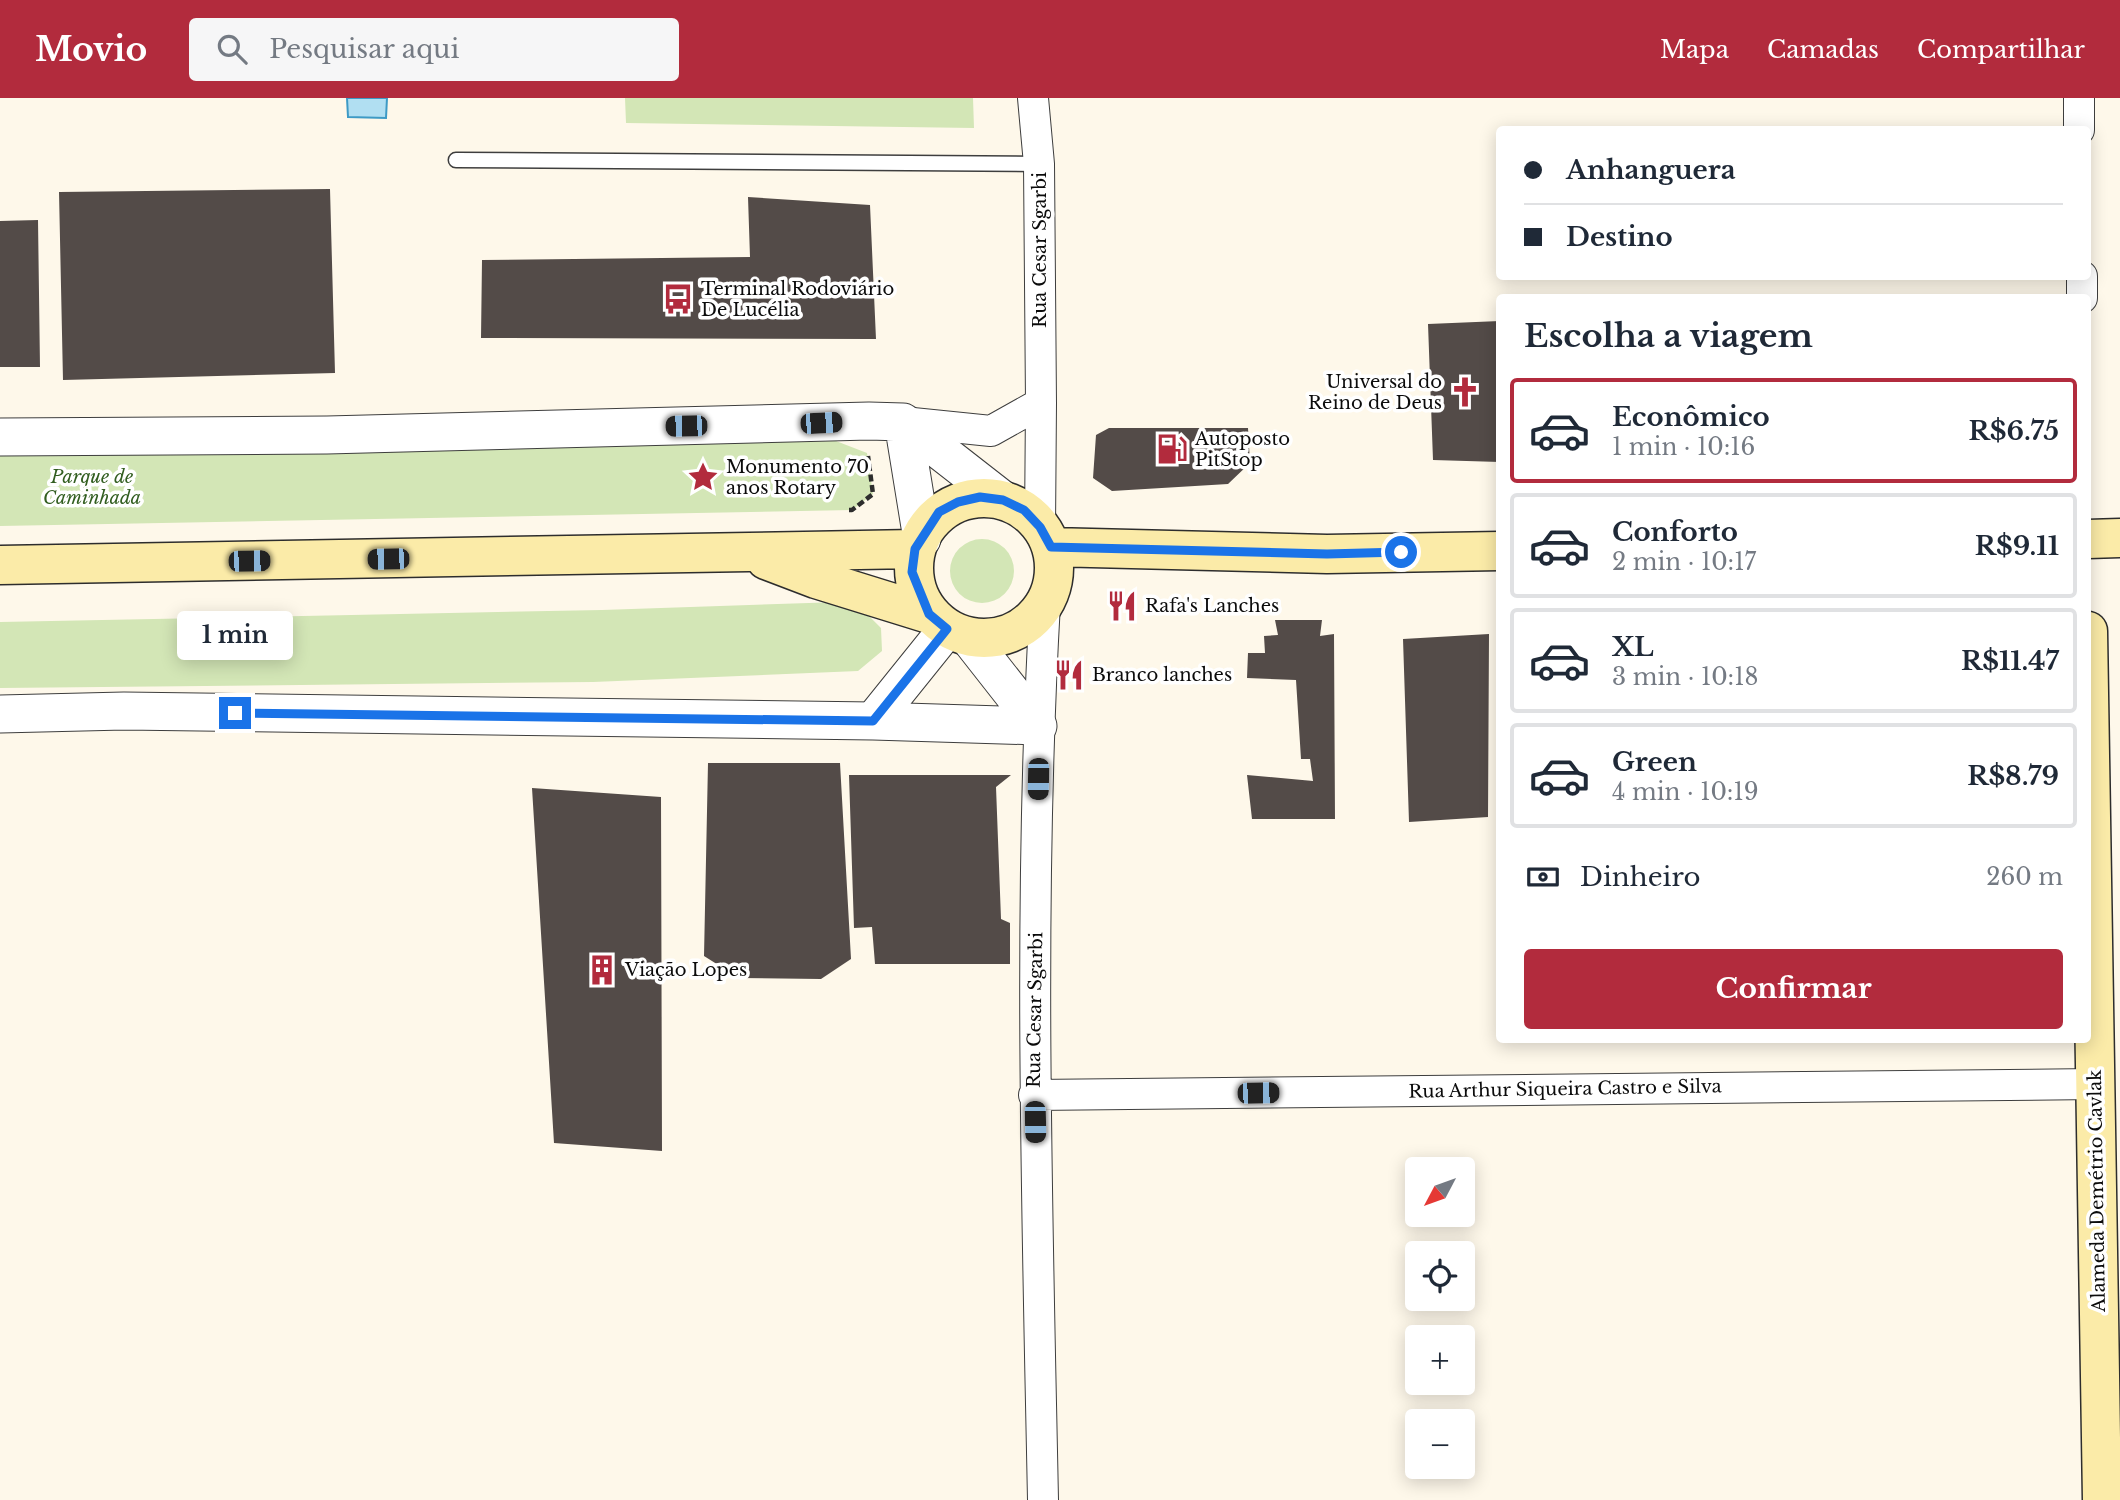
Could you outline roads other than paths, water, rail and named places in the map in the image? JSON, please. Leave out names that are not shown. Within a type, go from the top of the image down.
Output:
[{"type":"main road","points":[[747,553],[948,627],[991,639],[1013,633],[1031,621],[1047,565],[1024,510],[1003,500],[980,497],[958,502],[939,512],[918,544],[912,572],[948,627]]},
{"type":"main road","points":[[2091,539],[2120,538]]},
{"type":"main road","points":[[0,565],[747,553],[918,544]]},
{"type":"main road","points":[[1047,565],[1141,551],[1327,554],[1496,551]]},
{"type":"main road","name":"Alameda Demétrio Cavlak","points":[[2091,825],[2102,1500]]},
{"type":"street","name":"Rua Cesar Sgarbi","points":[[1033,98],[1040,164],[1041,402],[1047,565],[1038,726],[1034,1095],[1043,1500]]},
{"type":"street","points":[[2079,98],[2079,126]]},
{"type":"street","points":[[0,437],[327,435],[869,421],[991,431],[1041,402]]},
{"type":"street","points":[[903,422],[1003,500]]},
{"type":"street","points":[[903,422],[918,544]]},
{"type":"street","points":[[873,721],[948,627],[1038,726]]},
{"type":"street","points":[[0,715],[124,712],[873,721],[1038,726]]},
{"type":"street","name":"Rua Arthur Siqueira Castro e Silva","points":[[1034,1095],[2095,1084]]},
{"type":"lane","points":[[456,160],[1040,164]]},
{"type":"water","points":[[347,98],[387,98],[386,118],[348,117]]},
{"type":"place","name":"Terminal Rodoviário De Lucélia","points":[[678,299]]},
{"type":"place","name":"Universal do Reino de Deus","points":[[1465,392]]},
{"type":"place","name":"Autoposto PitStop","points":[[1172,449]]},
{"type":"place","name":"Monumento 70 anos Rotary","points":[[703,477]]},
{"type":"place","name":"Rafa's Lanches","points":[[1122,606]]},
{"type":"place","name":"Branco lanches","points":[[1069,675]]},
{"type":"place","name":"Viação Lopes","points":[[602,970]]},
{"type":"park label","name":"Parque de Caminhada","points":[[92,487]]}]
